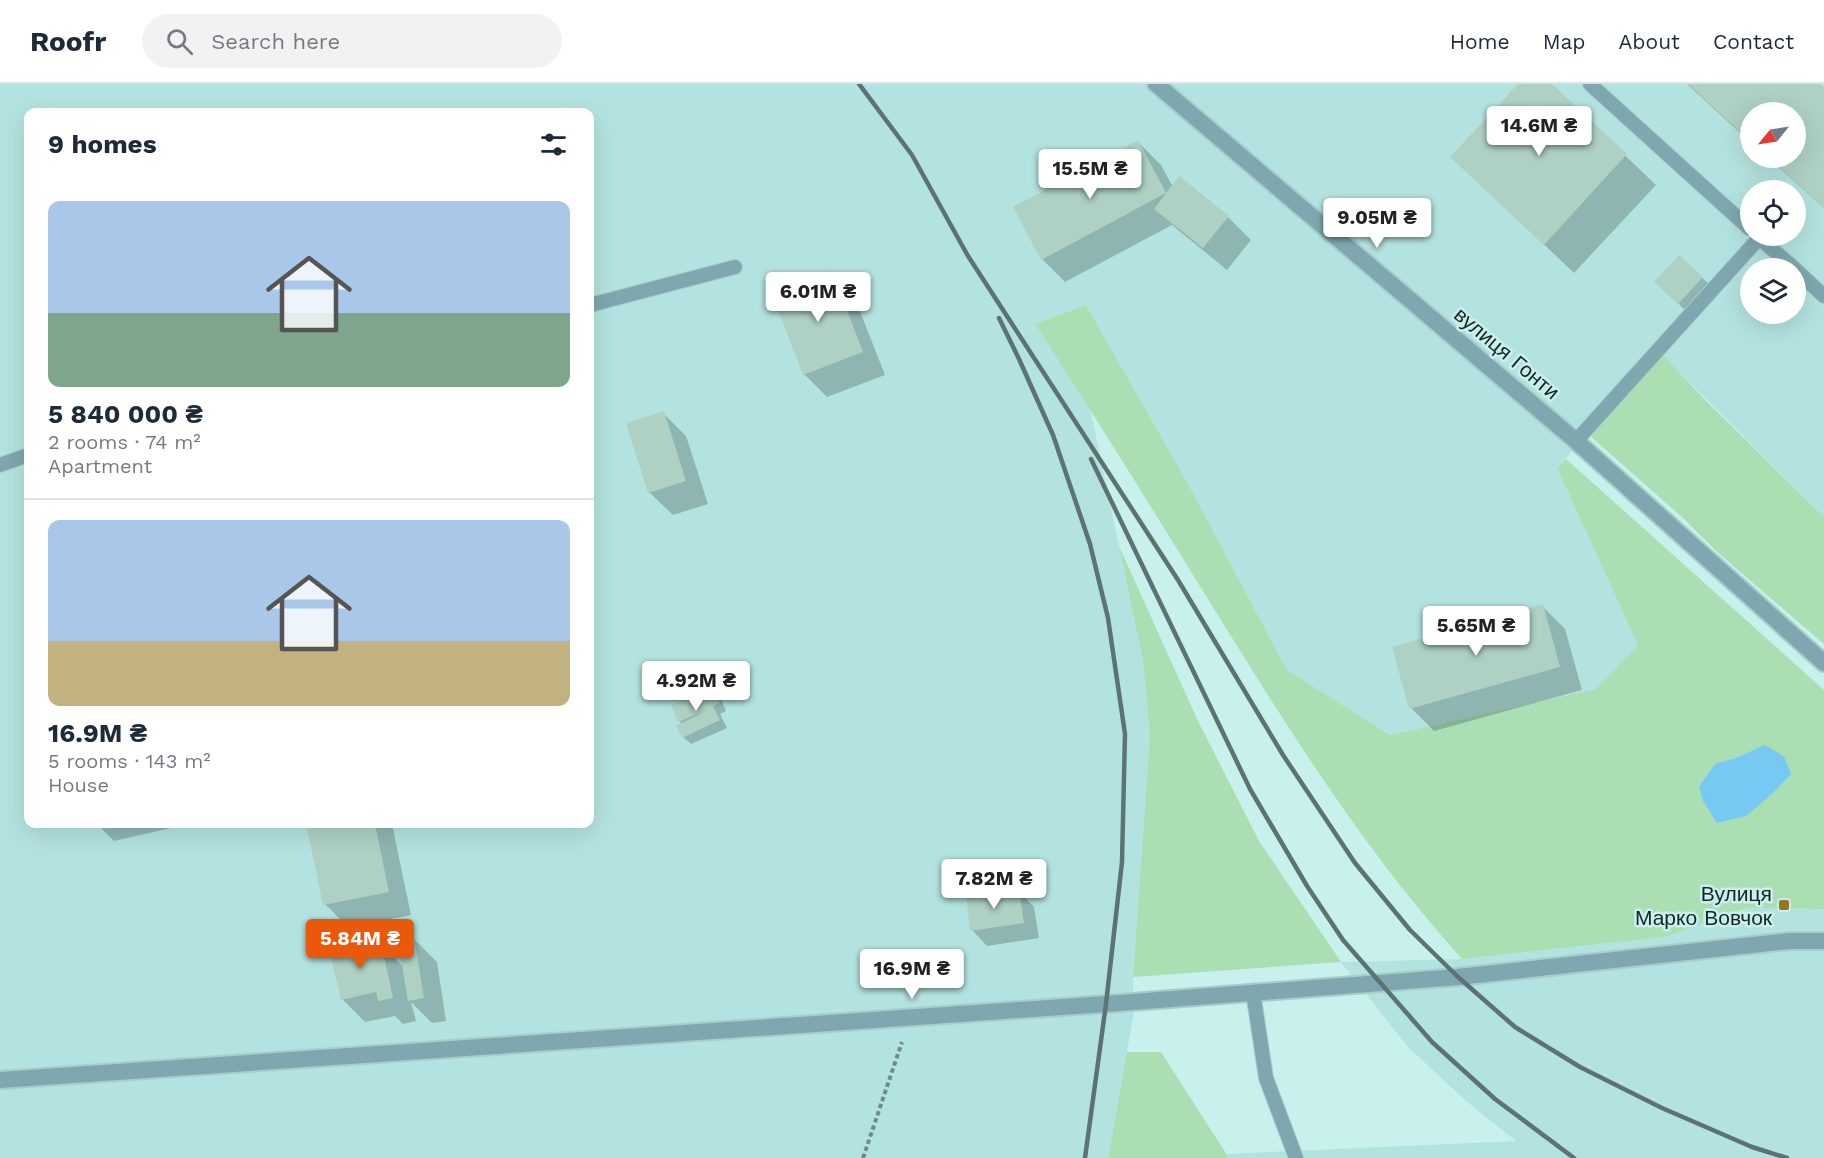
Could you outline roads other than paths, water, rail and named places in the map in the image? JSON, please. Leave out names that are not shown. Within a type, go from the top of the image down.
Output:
[{"type":"street","name":"вулиця Гонти","points":[[1156,84],[1576,441],[1824,663]]},
{"type":"street","points":[[0,1080],[1253,992],[1458,976],[1789,941],[1824,941]]},
{"type":"lane","points":[[1590,84],[1740,220]]},
{"type":"lane","points":[[1576,441],[1746,246]]},
{"type":"lane","points":[[1769,246],[1783,258]]},
{"type":"lane","points":[[594,304],[735,267]]},
{"type":"lane","points":[[1806,279],[1824,296]]},
{"type":"lane","points":[[0,465],[24,456]]},
{"type":"lane","points":[[1253,992],[1266,1078],[1296,1158]]},
{"type":"water","points":[[1764,745],[1784,756],[1791,774],[1746,816],[1717,823],[1703,801],[1699,787],[1715,764],[1739,757]]},
{"type":"railway","points":[[859,84],[912,155],[968,256],[1178,580],[1283,755],[1355,863],[1410,930],[1458,977],[1515,1027],[1580,1067],[1662,1108],[1752,1147],[1787,1158]]},
{"type":"railway","points":[[999,318],[1053,435],[1090,544],[1108,618],[1125,734],[1122,862],[1085,1158]]},
{"type":"railway","points":[[1091,459],[1250,789],[1307,886],[1343,940],[1432,1042],[1495,1099],[1574,1158]]},
{"type":"place","name":"Вулиця Марко Вовчок","points":[[1784,905]]}]
